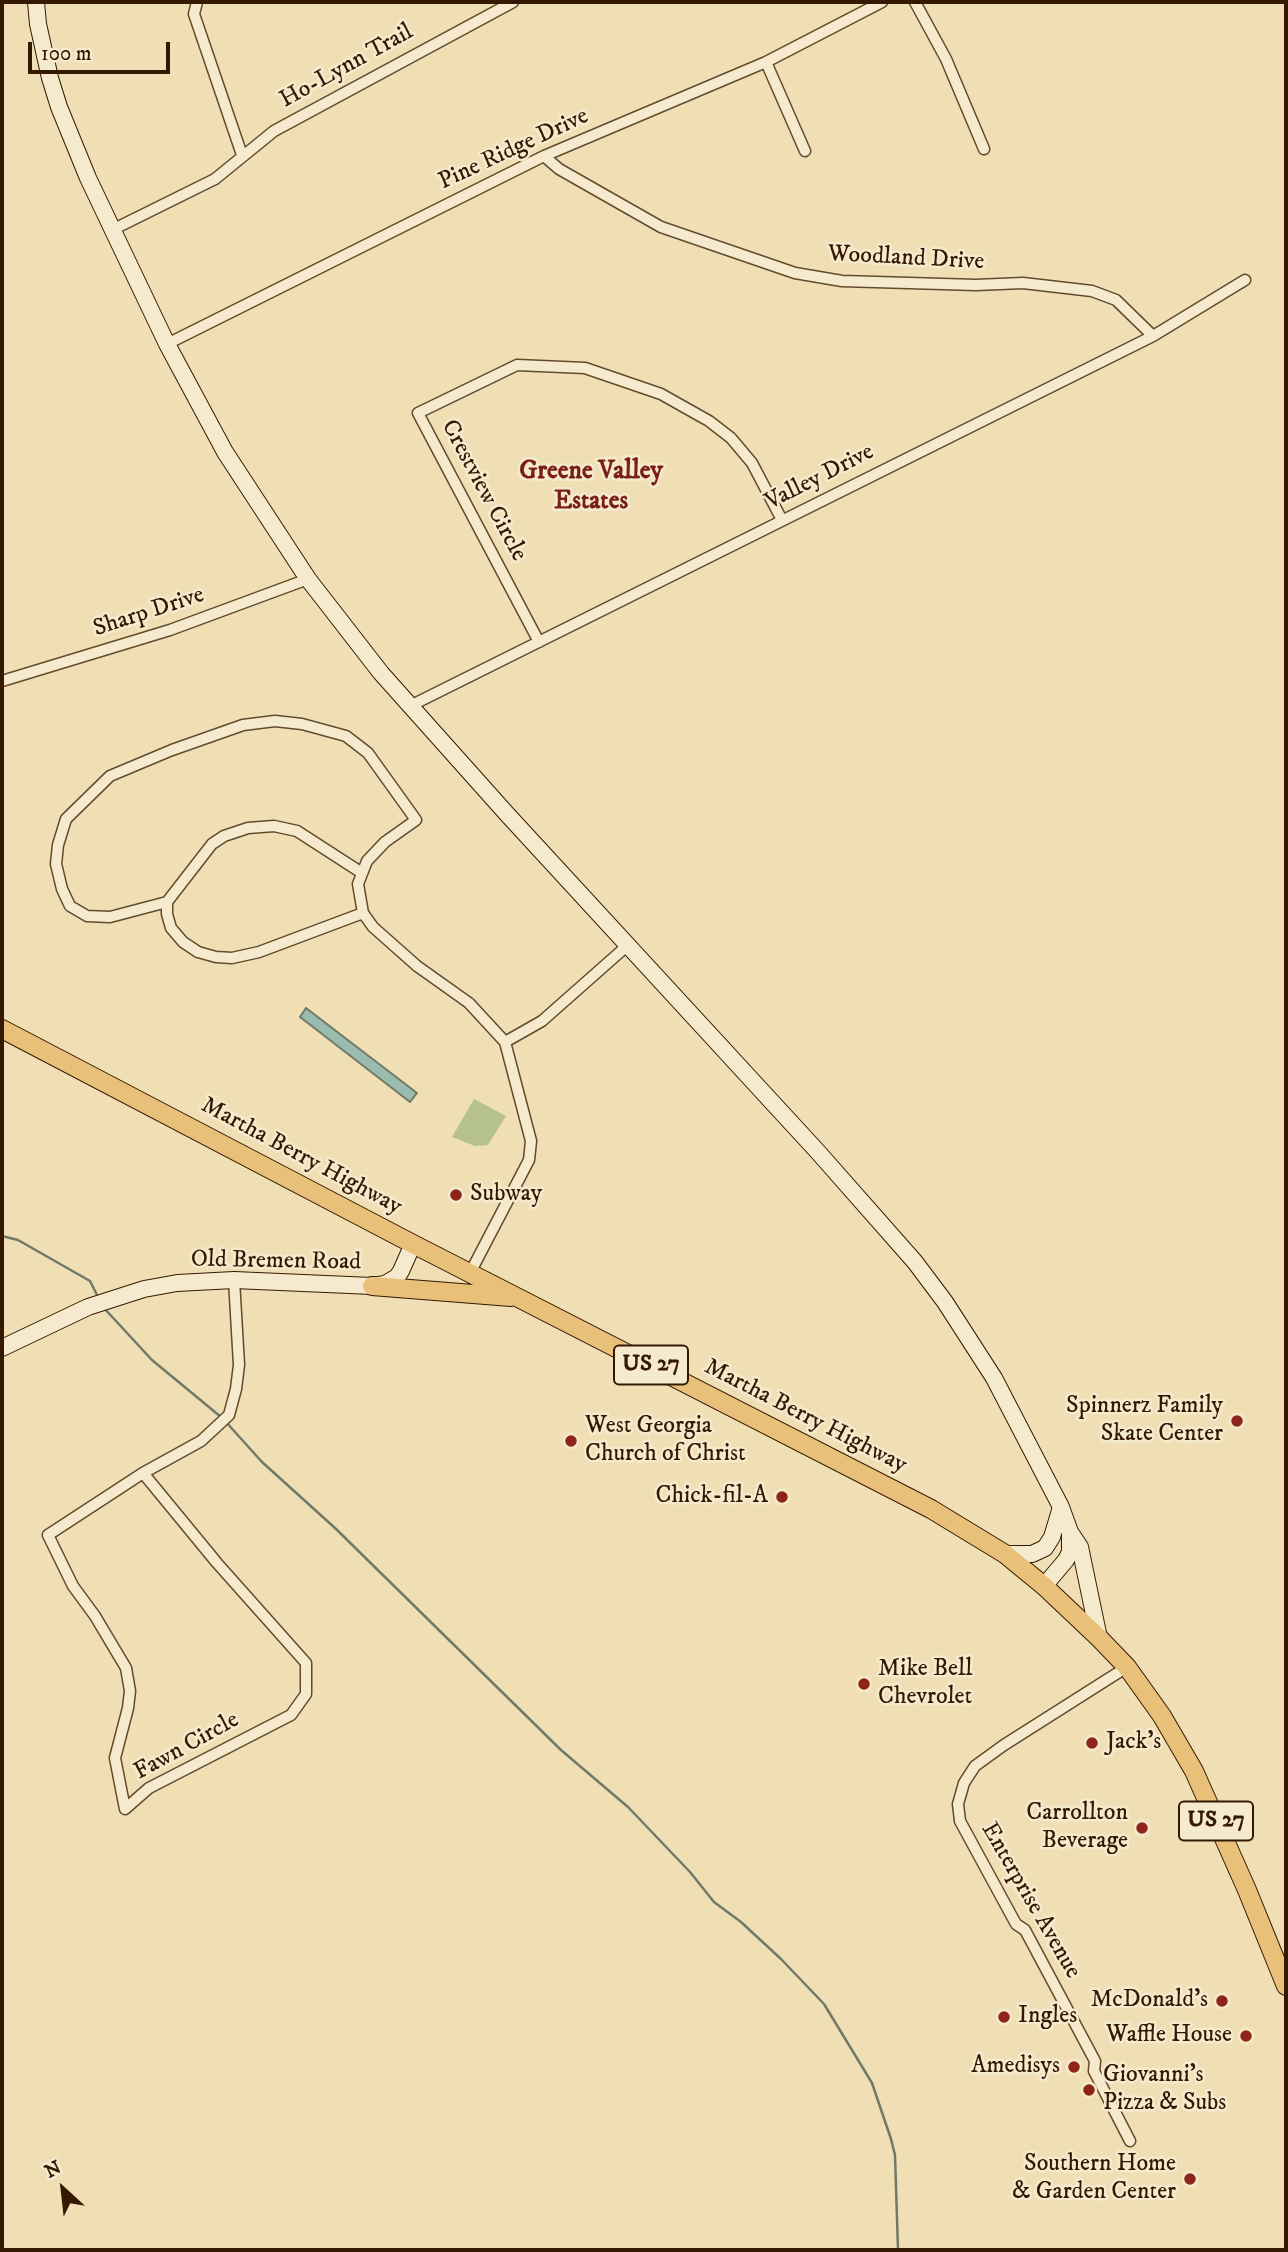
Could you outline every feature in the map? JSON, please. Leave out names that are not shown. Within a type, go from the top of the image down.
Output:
[{"type":"main road","points":[[36,2],[44,51],[59,107],[112,230],[167,344],[225,452],[308,579],[410,706],[778,1108],[915,1262],[945,1302],[993,1378],[1061,1507],[1099,1638]]},
{"type":"main road","name":"Martha Berry Highway","points":[[2,1029],[413,1244],[931,1509],[1005,1554],[1044,1586],[1099,1638],[1127,1667],[1162,1716],[1194,1771],[1286,1986]]},
{"type":"main road","name":"Old Bremen Road","points":[[2,1348],[114,1297],[177,1283],[234,1280],[372,1286],[385,1284],[397,1277],[413,1244]]},
{"type":"main road","points":[[372,1286],[519,1298]]},
{"type":"main road","points":[[1005,1554],[1032,1554],[1045,1548],[1052,1537],[1061,1507]]},
{"type":"main road","points":[[1044,1586],[1075,1550]]},
{"type":"street","points":[[197,2],[194,14],[242,155]]},
{"type":"street","name":"Ho-Lynn Trail","points":[[112,230],[215,179],[274,131],[513,2]]},
{"type":"street","name":"Pine Ridge Drive","points":[[167,344],[544,156],[766,62],[882,2]]},
{"type":"street","points":[[915,2],[946,59],[984,149]]},
{"type":"street","points":[[766,62],[805,151]]},
{"type":"street","name":"Woodland Drive","points":[[544,156],[559,169],[661,227],[795,273],[842,281],[976,285],[1023,283],[1092,291],[1116,300],[1153,336]]},
{"type":"street","name":"Valley Drive","points":[[410,706],[1153,336],[1245,280]]},
{"type":"street","name":"Crestview Circle","points":[[539,642],[418,413],[517,365],[584,368],[661,394],[709,421],[731,438],[752,463],[782,520]]},
{"type":"street","name":"Sharp Drive","points":[[2,681],[170,630],[308,579]]},
{"type":"street","points":[[362,873],[297,831],[274,826],[248,828],[224,836],[212,844],[167,902],[110,917],[87,916],[71,906],[62,888],[56,864],[58,845],[66,819],[110,776],[172,750],[243,725],[275,721],[302,724],[346,736],[368,754],[416,820],[386,842],[367,861],[358,884],[363,913],[373,927],[417,965],[469,1003],[505,1042],[531,1141],[529,1160],[470,1273]]},
{"type":"street","points":[[167,902],[171,928],[183,942],[198,952],[232,958],[259,952],[363,913]]},
{"type":"street","points":[[505,1042],[542,1021],[628,945]]},
{"type":"street","name":"Fawn Circle","points":[[143,1473],[217,1563],[306,1663],[306,1694],[291,1715],[149,1788],[125,1809],[115,1758],[128,1708],[130,1691],[127,1668],[73,1586],[48,1535],[143,1473],[202,1440],[229,1415],[239,1365],[234,1280]]},
{"type":"street","name":"Enterprise Avenue","points":[[1127,1667],[975,1766],[964,1783],[958,1804],[960,1821],[1016,1924],[1025,1930],[1095,2060],[1094,2071],[1130,2141]]},
{"type":"green space","points":[[474,1099],[506,1116],[488,1145],[475,1146],[452,1137]]},
{"type":"shaded area","points":[[306,1008],[417,1093],[410,1102],[300,1017]]},
{"type":"waterway","points":[[2,1236],[18,1240],[90,1281],[97,1295]]},
{"type":"waterway","points":[[103,1307],[152,1360],[221,1417]]},
{"type":"waterway","points":[[226,1422],[262,1462],[335,1528],[561,1750],[628,1807],[690,1872],[714,1902],[741,1922],[781,1959],[824,2004],[872,2083],[891,2139],[895,2155],[898,2250]]},
{"type":"place","name":"Subway","points":[[456,1195]]},
{"type":"place","name":"Spinnerz Family Skate Center","points":[[1237,1421]]},
{"type":"place","name":"West Georgia Church of Christ","points":[[571,1441]]},
{"type":"place","name":"Chick-fil-A","points":[[782,1497]]},
{"type":"place","name":"Mike Bell Chevrolet","points":[[864,1684]]},
{"type":"place","name":"Jack's","points":[[1092,1743]]},
{"type":"place","name":"Carrollton Beverage","points":[[1142,1828]]},
{"type":"place","name":"McDonald's","points":[[1222,2001]]},
{"type":"place","name":"Ingles","points":[[1004,2017]]},
{"type":"place","name":"Waffle House","points":[[1246,2036]]},
{"type":"place","name":"Amedisys","points":[[1074,2067]]},
{"type":"place","name":"Giovanni's Pizza & Subs","points":[[1089,2090]]},
{"type":"place","name":"Southern Home & Garden Center","points":[[1190,2179]]},
{"type":"district","name":"Greene Valley Estates","points":[[591,488]]}]
